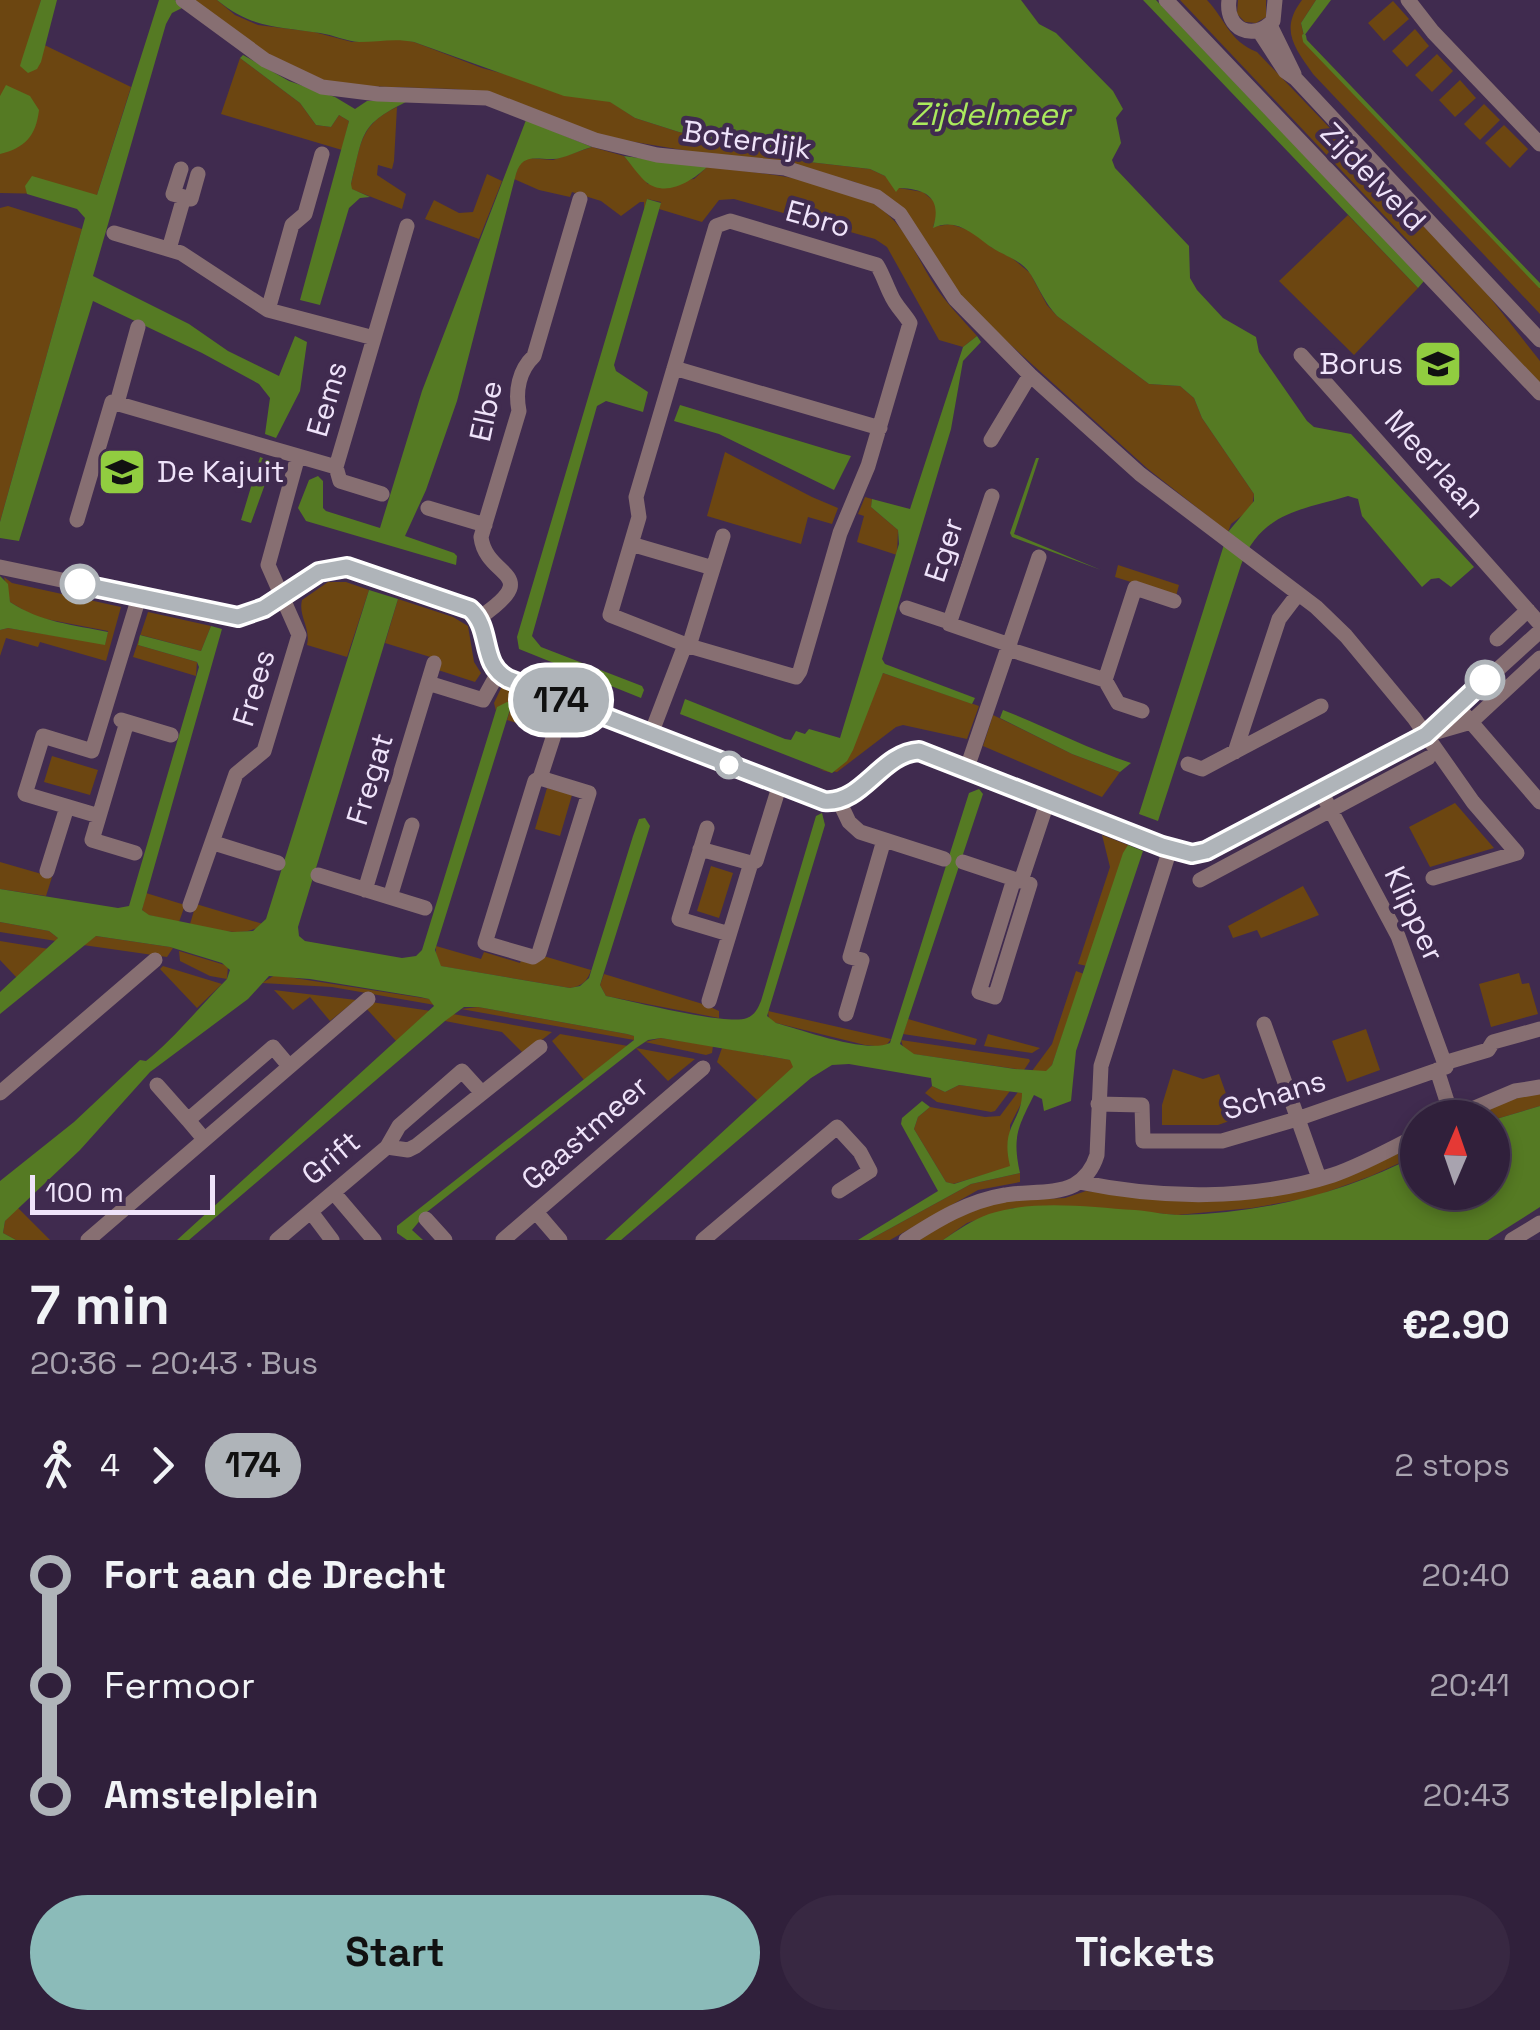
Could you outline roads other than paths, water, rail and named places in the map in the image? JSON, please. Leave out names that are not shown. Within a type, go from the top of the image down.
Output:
[{"type":"street","name":"Boterdijk","points":[[183,0],[265,60],[322,87],[378,94],[487,98],[595,140],[657,154],[785,168],[877,197],[900,214],[955,300],[1030,375],[1140,474],[1298,594],[1346,636],[1426,735],[1473,802],[1518,853],[1433,878]]},
{"type":"street","name":"Zijdelveld","points":[[1166,0],[1540,393]]},
{"type":"street","points":[[1225,2],[1236,26],[1247,32],[1264,28],[1276,12],[1276,0]]},
{"type":"street","points":[[1408,0],[1434,33],[1540,144]]},
{"type":"street","points":[[1264,28],[1285,71],[1540,340]]},
{"type":"street","points":[[268,310],[292,225],[305,214],[322,154]]},
{"type":"street","points":[[181,169],[174,194],[184,197],[191,199],[198,174]]},
{"type":"street","points":[[169,250],[184,197]]},
{"type":"street","name":"Elbe","points":[[484,525],[518,411],[518,386],[525,364],[534,356],[580,199]]},
{"type":"street","name":"Ebro","points":[[730,221],[877,264],[892,298],[910,323],[880,428],[840,533],[796,677],[687,645],[610,615],[639,516],[636,496],[719,223],[730,221]]},
{"type":"street","name":"Eems","points":[[283,596],[268,565],[298,456],[336,467],[407,226]]},
{"type":"street","name":"Eems","points":[[114,233],[180,253],[268,310],[374,338]]},
{"type":"street","points":[[117,403],[138,327]]},
{"type":"street","name":"Meerlaan","points":[[1300,355],[1540,627]]},
{"type":"street","points":[[674,368],[880,428]]},
{"type":"street","points":[[991,440],[1030,375]]},
{"type":"street","points":[[78,520],[112,402],[298,456]]},
{"type":"street","points":[[336,467],[340,481],[382,494]]},
{"type":"street","name":"Eger","points":[[949,622],[992,496]]},
{"type":"street","points":[[428,508],[484,525],[482,545],[505,572],[510,592],[506,600],[480,618]]},
{"type":"street","points":[[651,734],[687,645],[723,536]]},
{"type":"street","points":[[631,544],[713,568]]},
{"type":"street","points":[[967,768],[1039,557]]},
{"type":"street","points":[[0,567],[238,617],[253,614],[319,572],[347,567],[460,604],[480,618],[489,660],[498,673],[824,801],[838,800],[899,756],[919,751],[1192,854],[1206,851],[1426,735],[1471,722],[1540,658]]},
{"type":"street","points":[[1105,680],[1134,588],[1174,601]]},
{"type":"street","points":[[1235,752],[1279,619],[1298,594]]},
{"type":"street","name":"Frees","points":[[190,905],[236,774],[264,751],[300,634],[283,596]]},
{"type":"street","points":[[99,816],[25,794],[43,736],[92,751],[140,597]]},
{"type":"street","name":"Eger","points":[[907,608],[1105,680],[1118,704],[1142,711]]},
{"type":"street","points":[[1497,639],[1528,610]]},
{"type":"street","points":[[1426,735],[1540,627]]},
{"type":"street","name":"Fregat","points":[[366,890],[434,664]]},
{"type":"street","points":[[428,683],[482,700],[498,673]]},
{"type":"street","points":[[540,778],[589,793],[539,954],[533,957],[485,943],[535,781],[540,778],[565,702]]},
{"type":"street","points":[[1188,764],[1202,769],[1320,706]]},
{"type":"street","points":[[1456,706],[1540,802]]},
{"type":"street","points":[[103,714],[171,735]]},
{"type":"street","points":[[127,722],[92,840],[135,853]]},
{"type":"street","points":[[1200,880],[1428,758]]},
{"type":"street","points":[[700,849],[751,863],[756,861],[780,784]]},
{"type":"street","name":"Klipper","points":[[1320,790],[1398,936],[1442,1066]]},
{"type":"street","points":[[838,800],[853,828],[944,858]]},
{"type":"street","points":[[963,862],[1017,880],[1030,884],[995,997],[978,992],[1017,880],[1048,800]]},
{"type":"street","points":[[47,871],[66,807]]},
{"type":"street","name":"Fregat","points":[[390,897],[412,824]]},
{"type":"street","points":[[707,828],[679,919],[729,934]]},
{"type":"street","points":[[846,1014],[862,960],[850,957],[884,840]]},
{"type":"street","points":[[214,843],[278,863]]},
{"type":"street","points":[[906,1240],[979,1201],[1026,1191],[1068,1188],[1093,1168],[1101,1066],[1170,848]]},
{"type":"street","points":[[709,1001],[751,863]]},
{"type":"street","points":[[318,876],[425,908]]},
{"type":"street","points":[[0,1093],[155,960]]},
{"type":"street","points":[[88,1240],[368,999]]},
{"type":"street","points":[[1264,1024],[1319,1178]]},
{"type":"street","name":"Schans","points":[[1098,1104],[1142,1105],[1142,1142],[1222,1141],[1296,1119],[1488,1050],[1493,1042],[1540,1030]]},
{"type":"street","name":"Grift","points":[[388,1147],[408,1150],[416,1146],[540,1046]]},
{"type":"street","points":[[188,1120],[273,1048],[289,1066]]},
{"type":"street","points":[[1442,1066],[1449,1100]]},
{"type":"street","name":"Gaastmeer","points":[[502,1240],[703,1068]]},
{"type":"street","name":"Grift","points":[[278,1240],[388,1147],[399,1126],[462,1071],[482,1093]]},
{"type":"street","points":[[157,1085],[204,1139]]},
{"type":"street","points":[[1493,1100],[1515,1091],[1540,1088]]},
{"type":"street","points":[[703,1240],[836,1127],[860,1152],[870,1171],[839,1192]]},
{"type":"street","points":[[1079,1182],[1116,1190],[1207,1196],[1334,1174],[1400,1143]]},
{"type":"street","points":[[334,1193],[374,1240]]},
{"type":"street","name":"Grift","points":[[311,1212],[332,1240]]},
{"type":"street","points":[[536,1212],[560,1240]]},
{"type":"street","points":[[426,1219],[445,1240]]},
{"type":"street","points":[[1512,1240],[1540,1223]]},
{"type":"water","points":[[41,0],[57,0],[41,62],[28,73],[20,66]]},
{"type":"water","points":[[159,0],[175,0],[182,8],[172,13],[166,24],[93,276],[189,324],[228,351],[279,376],[295,336],[307,342],[300,391],[276,438],[265,434],[270,398],[259,384],[93,301],[19,541],[0,538],[0,522],[85,218],[77,209],[27,194],[25,186],[32,176],[97,195]]},
{"type":"water","name":"Zijdelmeer","points":[[217,0],[1021,0],[1039,24],[1056,33],[1113,91],[1123,109],[1116,118],[1121,143],[1112,160],[1115,168],[1189,246],[1190,278],[1197,290],[1223,318],[1256,337],[1259,352],[1307,421],[1314,427],[1351,434],[1474,567],[1451,587],[1439,578],[1422,587],[1362,516],[1358,499],[1348,496],[1299,510],[1272,524],[1249,547],[1241,565],[1158,821],[1139,814],[1228,532],[1254,501],[1254,494],[1202,418],[1194,398],[1180,386],[1149,384],[1057,316],[1023,266],[964,228],[949,224],[933,228],[936,210],[925,193],[899,188],[896,192],[885,176],[870,169],[792,160],[766,150],[679,132],[635,118],[610,102],[564,96],[414,42],[359,42],[266,25]]},
{"type":"water","points":[[1143,0],[1156,0],[1424,281],[1418,288]]},
{"type":"water","points":[[1316,0],[1331,0],[1304,36],[1301,23]]},
{"type":"water","points":[[243,55],[289,81],[335,97],[355,109],[367,101],[410,100],[381,116],[362,141],[351,184],[352,189],[370,197],[360,198],[349,208],[320,305],[300,300],[349,121],[339,115],[331,127],[316,125],[300,103],[240,58]]},
{"type":"water","points":[[6,85],[30,96],[39,110],[28,140],[0,154],[0,96]]},
{"type":"water","points":[[526,120],[592,147],[560,158],[525,160],[516,174],[457,401],[426,490],[405,536],[454,553],[456,565],[306,521],[298,508],[309,480],[318,476],[323,481],[326,511],[380,528],[422,391]]},
{"type":"water","points":[[624,156],[707,167],[686,182],[670,188],[654,187]]},
{"type":"water","points":[[647,199],[661,203],[614,365],[616,371],[648,392],[643,412],[606,401],[597,406],[532,636],[541,647],[642,686],[641,698],[519,649],[517,637]]},
{"type":"water","points":[[977,336],[981,342],[963,361],[951,429],[882,659],[885,664],[975,698],[972,704],[883,673],[853,750],[832,773],[680,714],[685,699],[785,739],[791,740],[796,731],[805,734],[809,729],[840,738],[899,544],[898,530],[871,507],[872,499],[910,509],[963,347]]},
{"type":"water","points":[[680,405],[851,456],[834,490],[719,434],[674,421]]},
{"type":"water","points":[[260,457],[273,462],[251,523],[241,520]]},
{"type":"water","points":[[1036,458],[1014,534],[1101,570],[1012,537],[1010,533]]},
{"type":"water","points":[[0,576],[8,584],[10,602],[45,618],[108,632],[105,645],[8,628],[0,630]]},
{"type":"water","points":[[369,590],[398,599],[298,927],[299,936],[305,941],[402,958],[416,956],[422,950],[497,707],[507,702],[512,703],[435,950],[441,966],[570,988],[580,986],[589,978],[633,836],[639,819],[645,818],[650,826],[600,985],[606,996],[700,1016],[747,1018],[761,1001],[816,816],[822,813],[825,825],[767,1016],[776,1023],[851,1043],[890,1043],[969,793],[979,789],[983,794],[900,1044],[914,1054],[1046,1071],[1052,1065],[1123,853],[1128,845],[1143,851],[1076,1051],[1071,1101],[1044,1111],[1042,1099],[1034,1095],[1018,1132],[1020,1173],[971,1184],[869,1240],[858,1240],[938,1191],[901,1124],[902,1118],[922,1101],[930,1107],[918,1117],[914,1129],[946,1182],[954,1184],[1010,1166],[1009,1133],[1022,1093],[959,1085],[945,1092],[932,1086],[931,1078],[849,1064],[832,1065],[811,1078],[621,1240],[605,1240],[793,1067],[790,1060],[661,1038],[636,1048],[427,1212],[412,1230],[423,1240],[407,1240],[397,1233],[397,1226],[634,1040],[634,1036],[627,1034],[464,1007],[189,1240],[177,1240],[434,1006],[429,999],[420,997],[269,976],[248,999],[150,1072],[80,1150],[5,1221],[3,1233],[16,1240],[0,1240],[0,1181],[74,1122],[140,1060],[146,1061],[156,1053],[227,979],[230,970],[222,963],[170,947],[96,936],[0,1014],[0,992],[58,938],[49,931],[0,922],[0,889],[118,908],[129,906],[199,667],[197,662],[138,645],[140,635],[201,651],[211,626],[222,629],[142,910],[149,915],[232,932],[253,931],[266,919]]},
{"type":"water","points":[[1003,710],[1131,763],[1120,772],[1072,754],[1000,718]]},
{"type":"water","points":[[1540,1106],[1540,1207],[1488,1240],[943,1240],[983,1216],[1024,1207],[1080,1206],[1181,1215],[1273,1205],[1332,1190],[1400,1163],[1400,1210],[1510,1210],[1510,1115]]},
{"type":"waterway","points":[[1304,36],[1540,286]]},
{"type":"place","name":"Borus","points":[[1438,364]]},
{"type":"place","name":"De Kajuit","points":[[122,472]]}]
